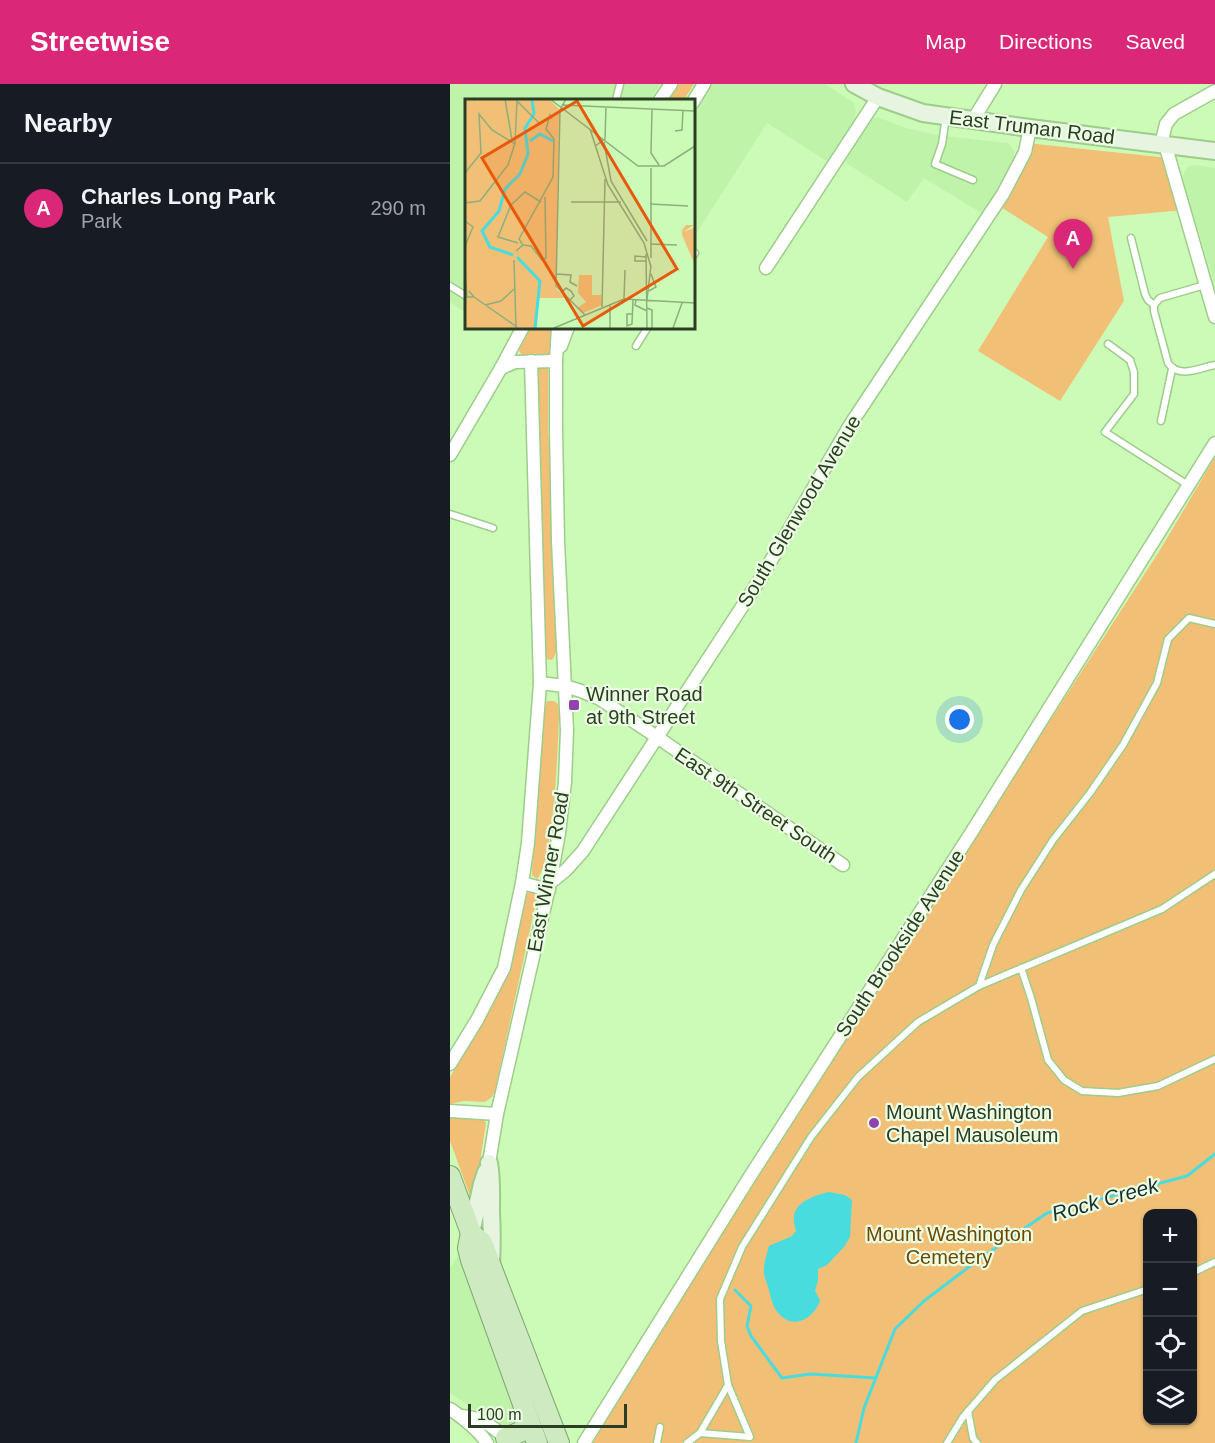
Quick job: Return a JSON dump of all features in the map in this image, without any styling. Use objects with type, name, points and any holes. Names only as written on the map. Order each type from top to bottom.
[{"type":"main road","name":"East Truman Road","points":[[854,84],[878,97],[923,113],[1215,151]]},
{"type":"main road","name":"East Winner Road","points":[[489,1163],[468,1248],[471,1260],[559,1443]]},
{"type":"main road","name":"East Winner Road","points":[[489,1163],[493,1240],[491,1266],[503,1323],[537,1443]]},
{"type":"main road","points":[[450,1176],[471,1233],[482,1243],[491,1266]]},
{"type":"main road","points":[[510,1440],[530,1423]]},
{"type":"street","points":[[661,99],[671,84]]},
{"type":"street","points":[[694,100],[704,84]]},
{"type":"street","points":[[973,120],[995,84]]},
{"type":"street","points":[[1215,91],[1174,114],[1166,124],[1163,144],[1215,317]]},
{"type":"street","points":[[766,268],[878,97]]},
{"type":"street","name":"South Glenwood Avenue","points":[[550,887],[583,851],[762,576],[850,424],[1003,194],[1025,152],[1030,128]]},
{"type":"street","points":[[450,455],[501,368],[520,328]]},
{"type":"street","name":"East Winner Road","points":[[489,1163],[497,1114],[550,887],[565,782],[567,730],[558,541],[556,361],[558,328]]},
{"type":"street","name":"East Winner Road","points":[[556,361],[568,328]]},
{"type":"street","points":[[501,368],[515,362],[556,361]]},
{"type":"street","name":"East Winner Road","points":[[450,1064],[477,1020],[504,968],[528,843],[540,683],[531,362]]},
{"type":"street","name":"South Brookside Avenue","points":[[584,1443],[1215,443]]},
{"type":"street","name":"East 9th Street South","points":[[540,683],[565,686],[600,699],[843,865]]},
{"type":"street","points":[[522,883],[550,887]]},
{"type":"street","points":[[450,1111],[497,1114]]},
{"type":"street","points":[[455,1413],[482,1420],[510,1440]]},
{"type":"street","points":[[455,1413],[483,1436],[487,1443]]},
{"type":"lane","points":[[615,99],[620,84]]},
{"type":"lane","points":[[946,116],[942,144],[934,164],[973,180]]},
{"type":"lane","points":[[1131,238],[1145,294],[1154,305]]},
{"type":"lane","points":[[1206,285],[1160,298],[1154,305],[1154,311],[1168,363],[1172,369],[1183,372],[1215,365]]},
{"type":"lane","points":[[450,286],[465,295]]},
{"type":"lane","points":[[636,346],[647,328]]},
{"type":"lane","points":[[1108,344],[1130,360],[1134,372],[1134,394],[1105,432],[1189,486]]},
{"type":"lane","points":[[1161,421],[1172,369]]},
{"type":"lane","points":[[450,514],[493,528]]},
{"type":"lane","points":[[979,986],[993,945],[1021,890],[1053,840],[1090,793],[1123,745],[1157,683],[1168,639],[1189,618],[1215,624]]},
{"type":"lane","points":[[751,1440],[728,1385],[721,1341],[720,1299],[742,1247],[811,1137],[858,1077],[918,1022],[979,986],[1162,909],[1215,874]]},
{"type":"lane","points":[[1021,968],[1048,1060],[1064,1080],[1082,1091],[1118,1093],[1158,1086],[1215,1059]]},
{"type":"lane","points":[[1197,1271],[1215,1262]]},
{"type":"lane","points":[[947,1443],[963,1417],[995,1380],[1082,1311],[1143,1291]]},
{"type":"lane","points":[[687,1443],[700,1433],[728,1385]]},
{"type":"lane","points":[[968,1411],[974,1441]]},
{"type":"lane","points":[[657,1443],[660,1427]]},
{"type":"lane","points":[[700,1433],[751,1440]]},
{"type":"shaded area","points":[[450,84],[660,84],[651,99],[465,99],[465,312],[450,302]]},
{"type":"shaded area","points":[[712,84],[825,84],[854,103],[856,110],[855,118],[828,162],[767,123],[694,237],[694,113]]},
{"type":"shaded area","points":[[872,117],[942,136],[1008,143],[1014,150],[1014,158],[983,214],[924,178],[907,202],[843,161]]},
{"type":"shaded area","points":[[1189,166],[1215,168],[1215,285],[1182,179]]},
{"type":"shaded area","points":[[458,1256],[519,1413],[520,1420],[517,1426],[505,1430],[450,1393],[450,1268]]},
{"type":"green space","points":[[676,84],[694,84],[685,99],[667,99]]},
{"type":"green space","points":[[1027,143],[1169,158],[1184,210],[1108,217],[1124,301],[1060,401],[978,351],[1048,237],[996,204]]},
{"type":"green space","points":[[529,328],[554,328],[548,357],[528,357],[519,351]]},
{"type":"green space","points":[[538,366],[548,367],[548,426],[558,638],[556,653],[552,660],[546,659],[544,653],[538,456]]},
{"type":"green space","name":"Mount Washington Cemetery","points":[[1215,457],[1215,1443],[593,1443],[646,1353],[1160,550]]},
{"type":"green space","points":[[547,701],[554,701],[558,704],[558,751],[551,828],[543,869],[537,879],[532,875],[532,870],[544,711]]},
{"type":"green space","points":[[529,892],[534,892],[537,897],[495,1091],[492,1097],[485,1102],[464,1101],[450,1104],[450,1077],[500,988],[511,962],[526,896]]},
{"type":"green space","points":[[450,1118],[482,1118],[486,1123],[475,1194],[470,1196],[450,1141]]},
{"type":"water","points":[[829,1192],[845,1195],[852,1200],[850,1237],[827,1265],[818,1269],[815,1291],[820,1300],[818,1306],[810,1316],[793,1322],[778,1313],[764,1277],[769,1246],[792,1236],[796,1231],[794,1216],[798,1206],[813,1197]]},
{"type":"waterway","name":"Rock Creek","points":[[856,1443],[864,1408],[895,1329],[924,1301],[978,1260],[1047,1213],[1187,1176],[1215,1154]]},
{"type":"waterway","points":[[735,1290],[751,1306],[747,1326],[751,1336],[782,1378],[810,1374],[876,1378]]},
{"type":"place","name":"Charles Long Park","points":[[1073,269]]},
{"type":"place","name":"Winner Road at 9th Street","points":[[574,705]]},
{"type":"place","name":"Mount Washington Chapel Mausoleum","points":[[874,1123]]}]
